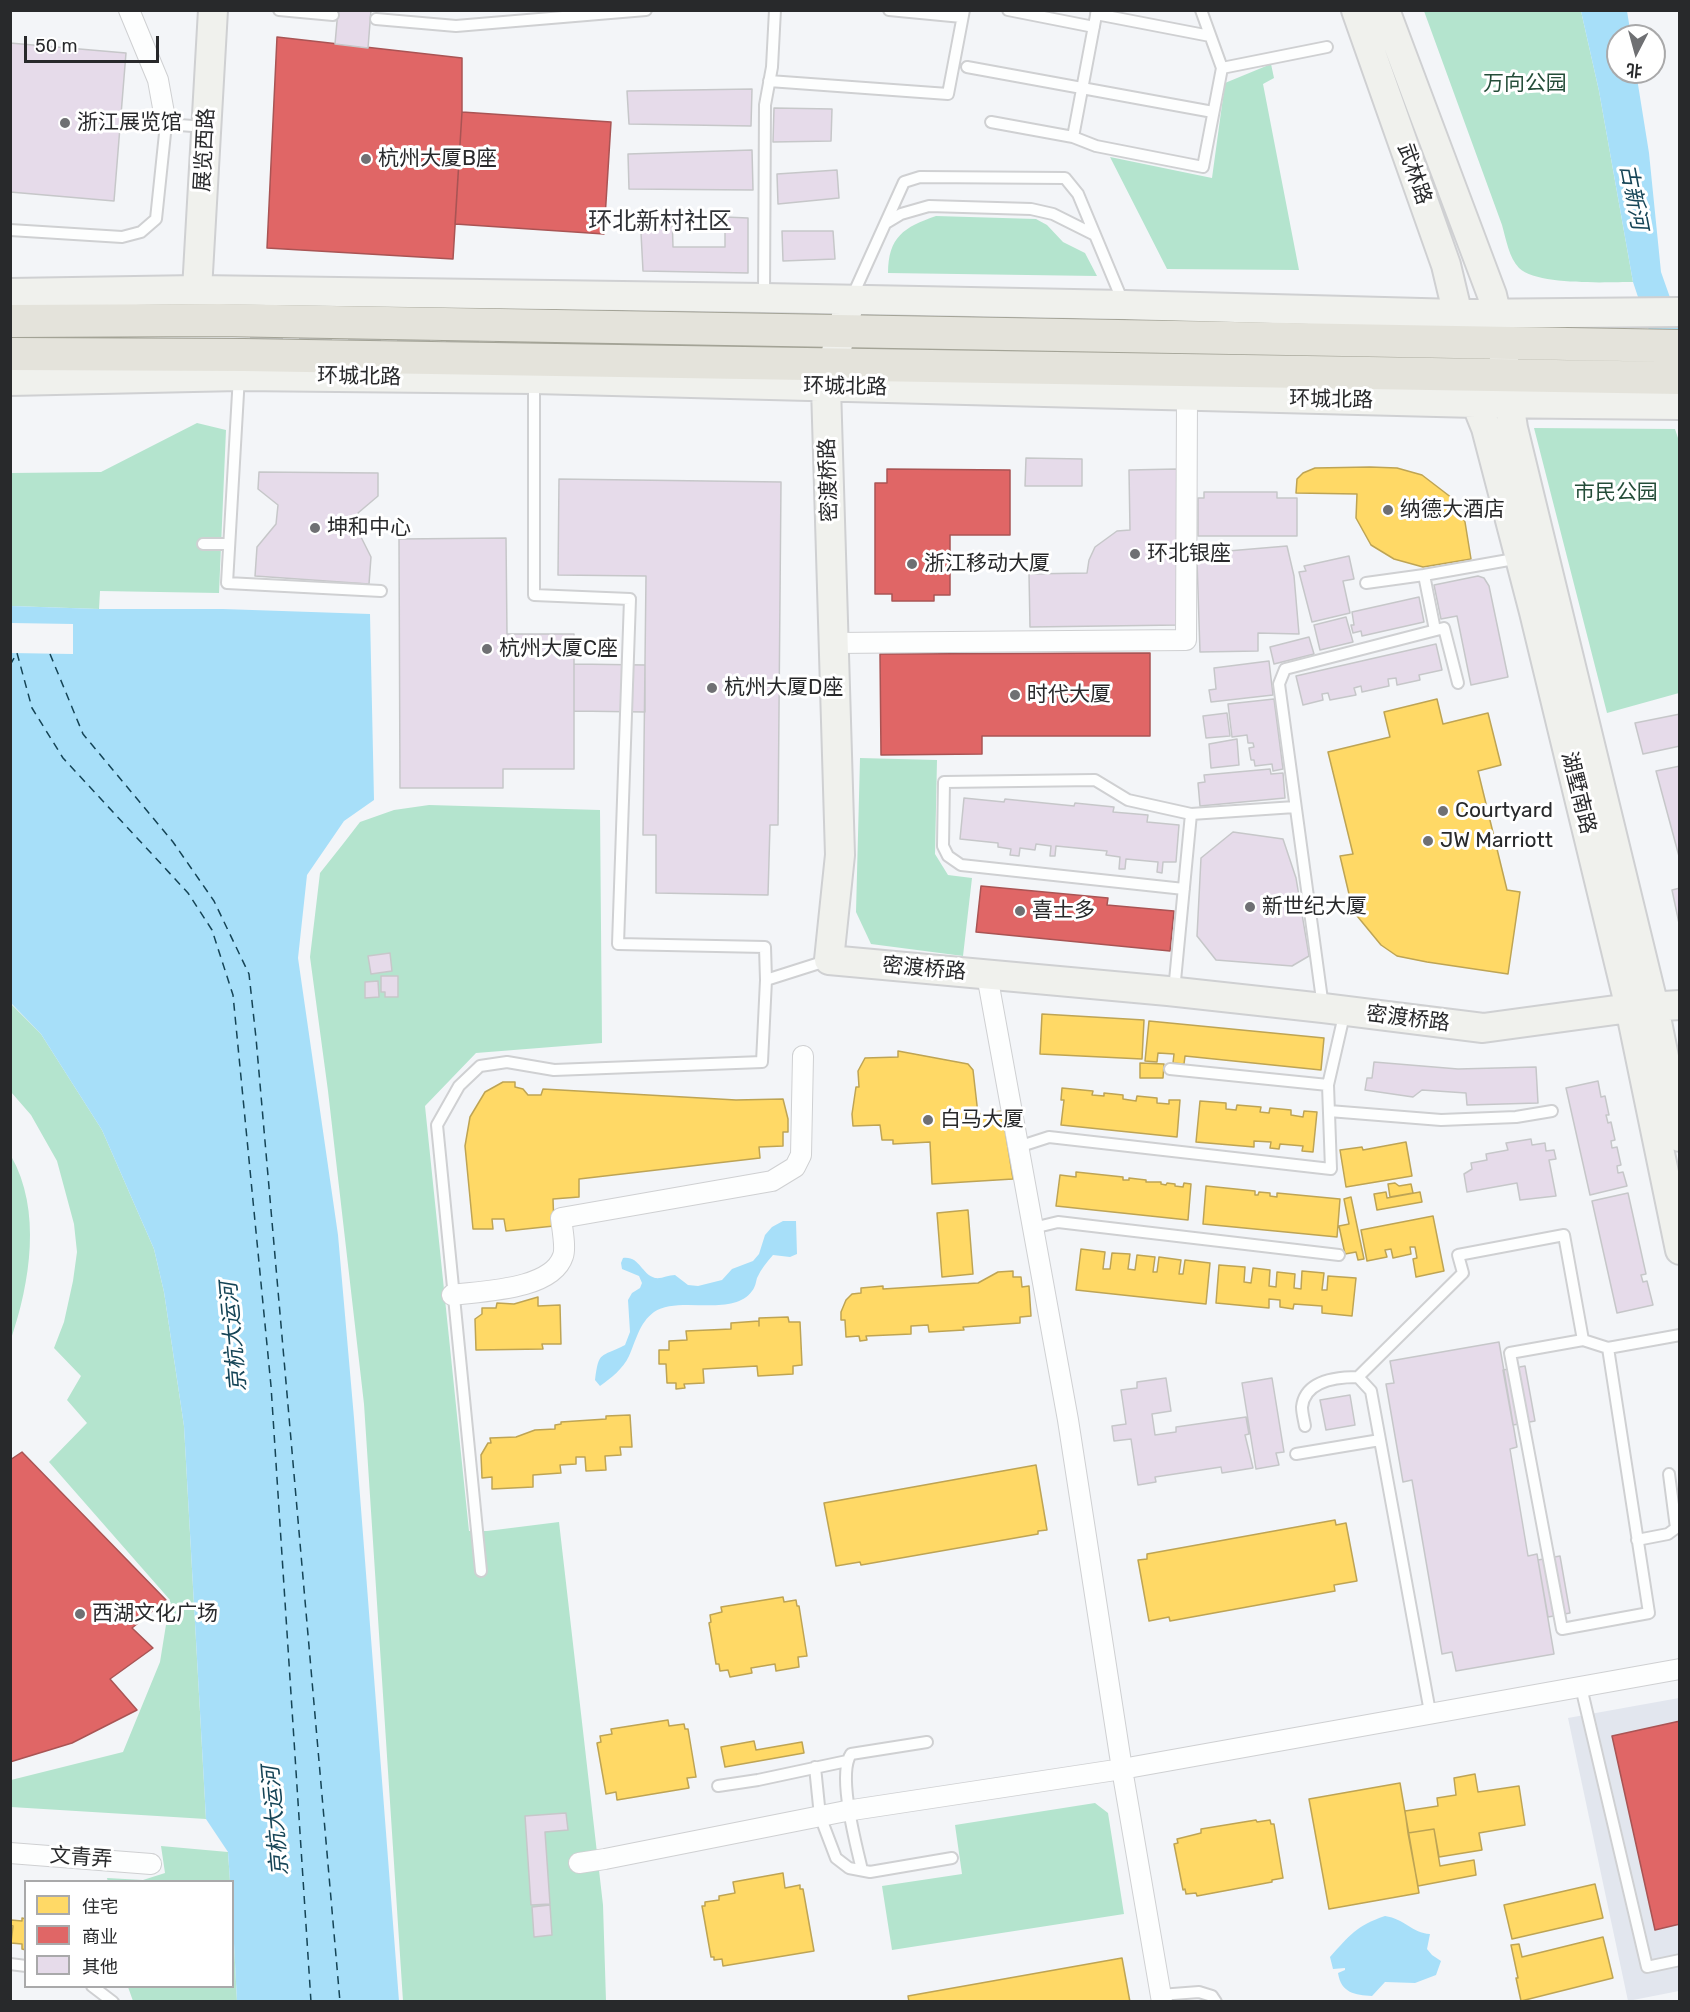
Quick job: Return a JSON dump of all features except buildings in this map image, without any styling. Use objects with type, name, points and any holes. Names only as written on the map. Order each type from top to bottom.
[{"type":"main road","name":"展览西路","points":[[197,290],[213,10]]},
{"type":"main road","name":"武林路","points":[[1356,10],[1446,266],[1461,327]]},
{"type":"main road","name":"武林路","points":[[1385,10],[1492,295],[1499,328]]},
{"type":"main road","points":[[10,293],[197,290],[1125,305],[1461,327]]},
{"type":"main road","name":"密渡桥路","points":[[851,300],[829,376],[840,855],[829,960],[1174,992],[1483,1028],[1654,1007]]},
{"type":"main road","points":[[1499,328],[1631,312],[1680,312]]},
{"type":"main road","points":[[10,321],[219,320],[842,331],[1461,327],[1499,328],[1665,345]]},
{"type":"main road","name":"湖墅南路","points":[[1461,327],[1473,390],[1486,428],[1520,558],[1654,1007],[1680,1250]]},
{"type":"main road","name":"湖墅南路","points":[[1499,328],[1513,428],[1654,1007],[1680,1137]]},
{"type":"main road","name":"环城北路","points":[[10,354],[255,355],[829,376],[1473,390]]},
{"type":"main road","name":"环城北路","points":[[10,381],[239,376],[534,379],[829,376],[1188,396],[1473,390],[1669,392]]},
{"type":"street","points":[[129,10],[158,80],[166,124]]},
{"type":"street","points":[[834,643],[1186,640],[1188,396]]},
{"type":"street","points":[[987,975],[1068,1420],[1122,1769],[1161,1998]]},
{"type":"street","points":[[452,1295],[534,1283],[553,1272],[563,1255],[561,1218],[772,1181],[795,1167],[801,1155],[804,1056]]},
{"type":"street","points":[[579,1863],[849,1810],[1122,1769],[1680,1669]]},
{"type":"street","name":"文青弄","points":[[10,1853],[151,1864]]},
{"type":"lane","points":[[279,10],[333,15]]},
{"type":"lane","points":[[376,19],[456,27],[646,10]]},
{"type":"lane","points":[[764,298],[765,105],[775,10]]},
{"type":"lane","points":[[769,81],[948,94],[963,14],[889,10]]},
{"type":"lane","points":[[1008,10],[1094,27]]},
{"type":"lane","points":[[992,122],[1072,137],[1096,146],[1203,166],[1222,68],[1201,10]]},
{"type":"lane","points":[[1072,137],[1096,12],[1210,36]]},
{"type":"lane","points":[[1222,68],[1327,47]]},
{"type":"lane","points":[[967,67],[1213,112]]},
{"type":"lane","points":[[10,230],[122,237],[141,232],[156,219],[166,124],[206,127]]},
{"type":"lane","points":[[851,300],[904,182],[920,177],[1065,178],[1078,194],[1125,305]]},
{"type":"lane","points":[[885,223],[901,214],[929,206],[1031,209],[1053,214],[1095,236]]},
{"type":"lane","points":[[239,376],[227,583],[381,591]]},
{"type":"lane","points":[[481,1571],[436,1125],[459,1086],[480,1066],[507,1062],[554,1070],[762,1062],[766,980],[765,947],[618,944],[630,599],[534,595],[534,379]]},
{"type":"lane","points":[[203,544],[229,544]]},
{"type":"lane","points":[[1366,583],[1520,558]]},
{"type":"lane","points":[[1424,575],[1435,630]]},
{"type":"lane","points":[[1018,1147],[1049,1137],[1331,1169],[1328,1085],[1334,1009],[1295,807],[1278,684],[1285,669],[1444,628],[1458,683]]},
{"type":"lane","points":[[1184,889],[961,865],[948,856],[943,846],[944,782],[1095,780],[1128,800],[1191,814],[1295,807]]},
{"type":"lane","points":[[1174,992],[1191,814]]},
{"type":"lane","points":[[766,980],[829,960]]},
{"type":"lane","points":[[1170,1069],[1328,1085]]},
{"type":"lane","points":[[1329,1111],[1441,1120],[1516,1117],[1552,1111]]},
{"type":"lane","points":[[1033,1228],[1058,1222],[1339,1255]]},
{"type":"lane","points":[[1305,1426],[1302,1407],[1306,1394],[1316,1384],[1342,1377],[1358,1377],[1463,1273],[1458,1255],[1564,1235],[1583,1340]]},
{"type":"lane","points":[[1608,1348],[1649,1613],[1562,1629],[1510,1353],[1583,1340],[1608,1348],[1680,1335]]},
{"type":"lane","points":[[1358,1377],[1371,1391],[1430,1712]]},
{"type":"lane","points":[[1296,1454],[1380,1440]]},
{"type":"lane","points":[[1638,1540],[1668,1534],[1676,1528],[1669,1474]]},
{"type":"lane","points":[[1581,1687],[1647,1967],[1680,1960]]},
{"type":"lane","points":[[862,1870],[849,1810],[847,1761],[851,1754],[927,1742]]},
{"type":"lane","points":[[718,1786],[847,1761]]},
{"type":"lane","points":[[815,1767],[820,1816],[836,1858],[849,1868],[870,1872],[952,1858]]},
{"type":"lane","points":[[95,1988],[113,2001]]},
{"type":"lane","points":[[1161,1998],[1200,1992],[1212,1996],[1216,2001]]},
{"type":"shaded area","points":[[1679,1698],[1679,1991],[1628,2001],[1568,1718]]},
{"type":"green space","name":"万向公园","points":[[1424,11],[1581,11],[1599,91],[1633,282],[1557,280],[1528,274],[1519,268],[1510,254],[1502,225]]},
{"type":"green space","points":[[1271,64],[1274,78],[1263,84],[1299,270],[1167,269],[1110,157],[1212,178],[1225,83]]},
{"type":"green space","points":[[936,216],[1036,219],[1047,225],[1063,242],[1085,253],[1097,276],[888,273],[891,250],[900,235],[915,224]]},
{"type":"green space","points":[[197,423],[226,430],[219,593],[100,591],[99,609],[11,606],[11,473],[101,472]]},
{"type":"green space","name":"市民公园","points":[[1534,428],[1675,429],[1680,444],[1679,693],[1607,713]]},
{"type":"green space","points":[[860,758],[937,760],[935,854],[948,875],[972,878],[963,956],[871,944],[856,912]]},
{"type":"green space","points":[[429,805],[600,810],[602,1043],[476,1053],[425,1106],[469,1531],[559,1522],[603,1905],[606,2001],[403,2001],[364,1404],[310,957],[320,873],[360,822],[394,810]]},
{"type":"green space","points":[[10,1003],[41,1034],[102,1130],[154,1249],[164,1292],[184,1426],[206,1819],[11,1807],[11,1780],[123,1752],[160,1662],[170,1600],[49,1462],[87,1423],[67,1400],[81,1376],[54,1348],[64,1322],[77,1252],[74,1224],[57,1161],[31,1115],[11,1092]]},
{"type":"green space","points":[[11,1156],[21,1177],[27,1200],[30,1247],[28,1271],[11,1339]]},
{"type":"green space","points":[[1095,1803],[1108,1813],[1124,1914],[892,1950],[882,1886],[962,1874],[955,1825]]},
{"type":"green space","points":[[161,1846],[228,1852],[230,1880],[143,1880],[165,1873]]},
{"type":"green space","points":[[107,1878],[143,1880],[108,1880]]},
{"type":"green space","points":[[234,1943],[237,2001],[133,2001],[128,1988],[234,1988]]},
{"type":"water","name":"古新河","points":[[1581,11],[1627,11],[1629,24],[1606,24],[1606,84],[1638,84],[1649,153],[1661,272],[1679,323],[1679,420],[1633,282],[1599,91]]},
{"type":"water","name":"京杭大运河","points":[[11,606],[370,614],[374,800],[344,821],[307,875],[298,958],[338,1235],[399,2001],[237,2001],[234,1880],[230,1880],[228,1852],[206,1819],[184,1426],[164,1292],[154,1249],[102,1130],[41,1034],[11,1003]]},
{"type":"water","points":[[783,1221],[796,1221],[797,1254],[790,1257],[773,1255],[760,1272],[753,1290],[743,1299],[719,1305],[677,1305],[664,1307],[654,1312],[641,1327],[623,1365],[600,1386],[595,1380],[600,1359],[625,1345],[630,1332],[628,1300],[642,1283],[639,1276],[622,1269],[623,1258],[637,1262],[646,1273],[655,1278],[675,1275],[688,1285],[698,1286],[722,1280],[732,1269],[753,1261],[759,1254],[765,1235],[772,1227]]},
{"type":"water","points":[[1385,1916],[1430,1934],[1427,1949],[1441,1961],[1436,1975],[1415,1983],[1385,1982],[1372,1996],[1350,1992],[1342,1985],[1338,1973],[1345,1968],[1333,1969],[1330,1957],[1354,1932]]},
{"type":"pier","points":[[11,623],[73,624],[73,654],[11,653]]},
{"type":"ferry route","points":[[10,665],[17,653],[32,708],[63,758],[188,893],[212,930],[233,995],[271,1386],[311,2002]]},
{"type":"ferry route","points":[[50,654],[83,734],[173,842],[214,901],[249,974],[340,2002]]},
{"type":"tunnel","points":[[250,340],[517,340]]},
{"type":"place","name":"浙江展览馆","points":[[65,123]]},
{"type":"place","name":"杭州大厦B座","points":[[366,159]]},
{"type":"place","name":"纳德大酒店","points":[[1388,510]]},
{"type":"place","name":"坤和中心","points":[[315,528]]},
{"type":"place","name":"环北银座","points":[[1135,554]]},
{"type":"place","name":"浙江移动大厦","points":[[912,564]]},
{"type":"place","name":"杭州大厦C座","points":[[487,649]]},
{"type":"place","name":"杭州大厦D座","points":[[712,688]]},
{"type":"place","name":"时代大厦","points":[[1015,695]]},
{"type":"place","name":"Courtyard","points":[[1443,811]]},
{"type":"place","name":"JW Marriott","points":[[1428,841]]},
{"type":"place","name":"新世纪大厦","points":[[1250,907]]},
{"type":"place","name":"喜士多","points":[[1020,911]]},
{"type":"place","name":"白马大厦","points":[[928,1120]]},
{"type":"place","name":"西湖文化广场","points":[[80,1614]]},
{"type":"district","name":"环北新村社区","points":[[660,222]]}]
